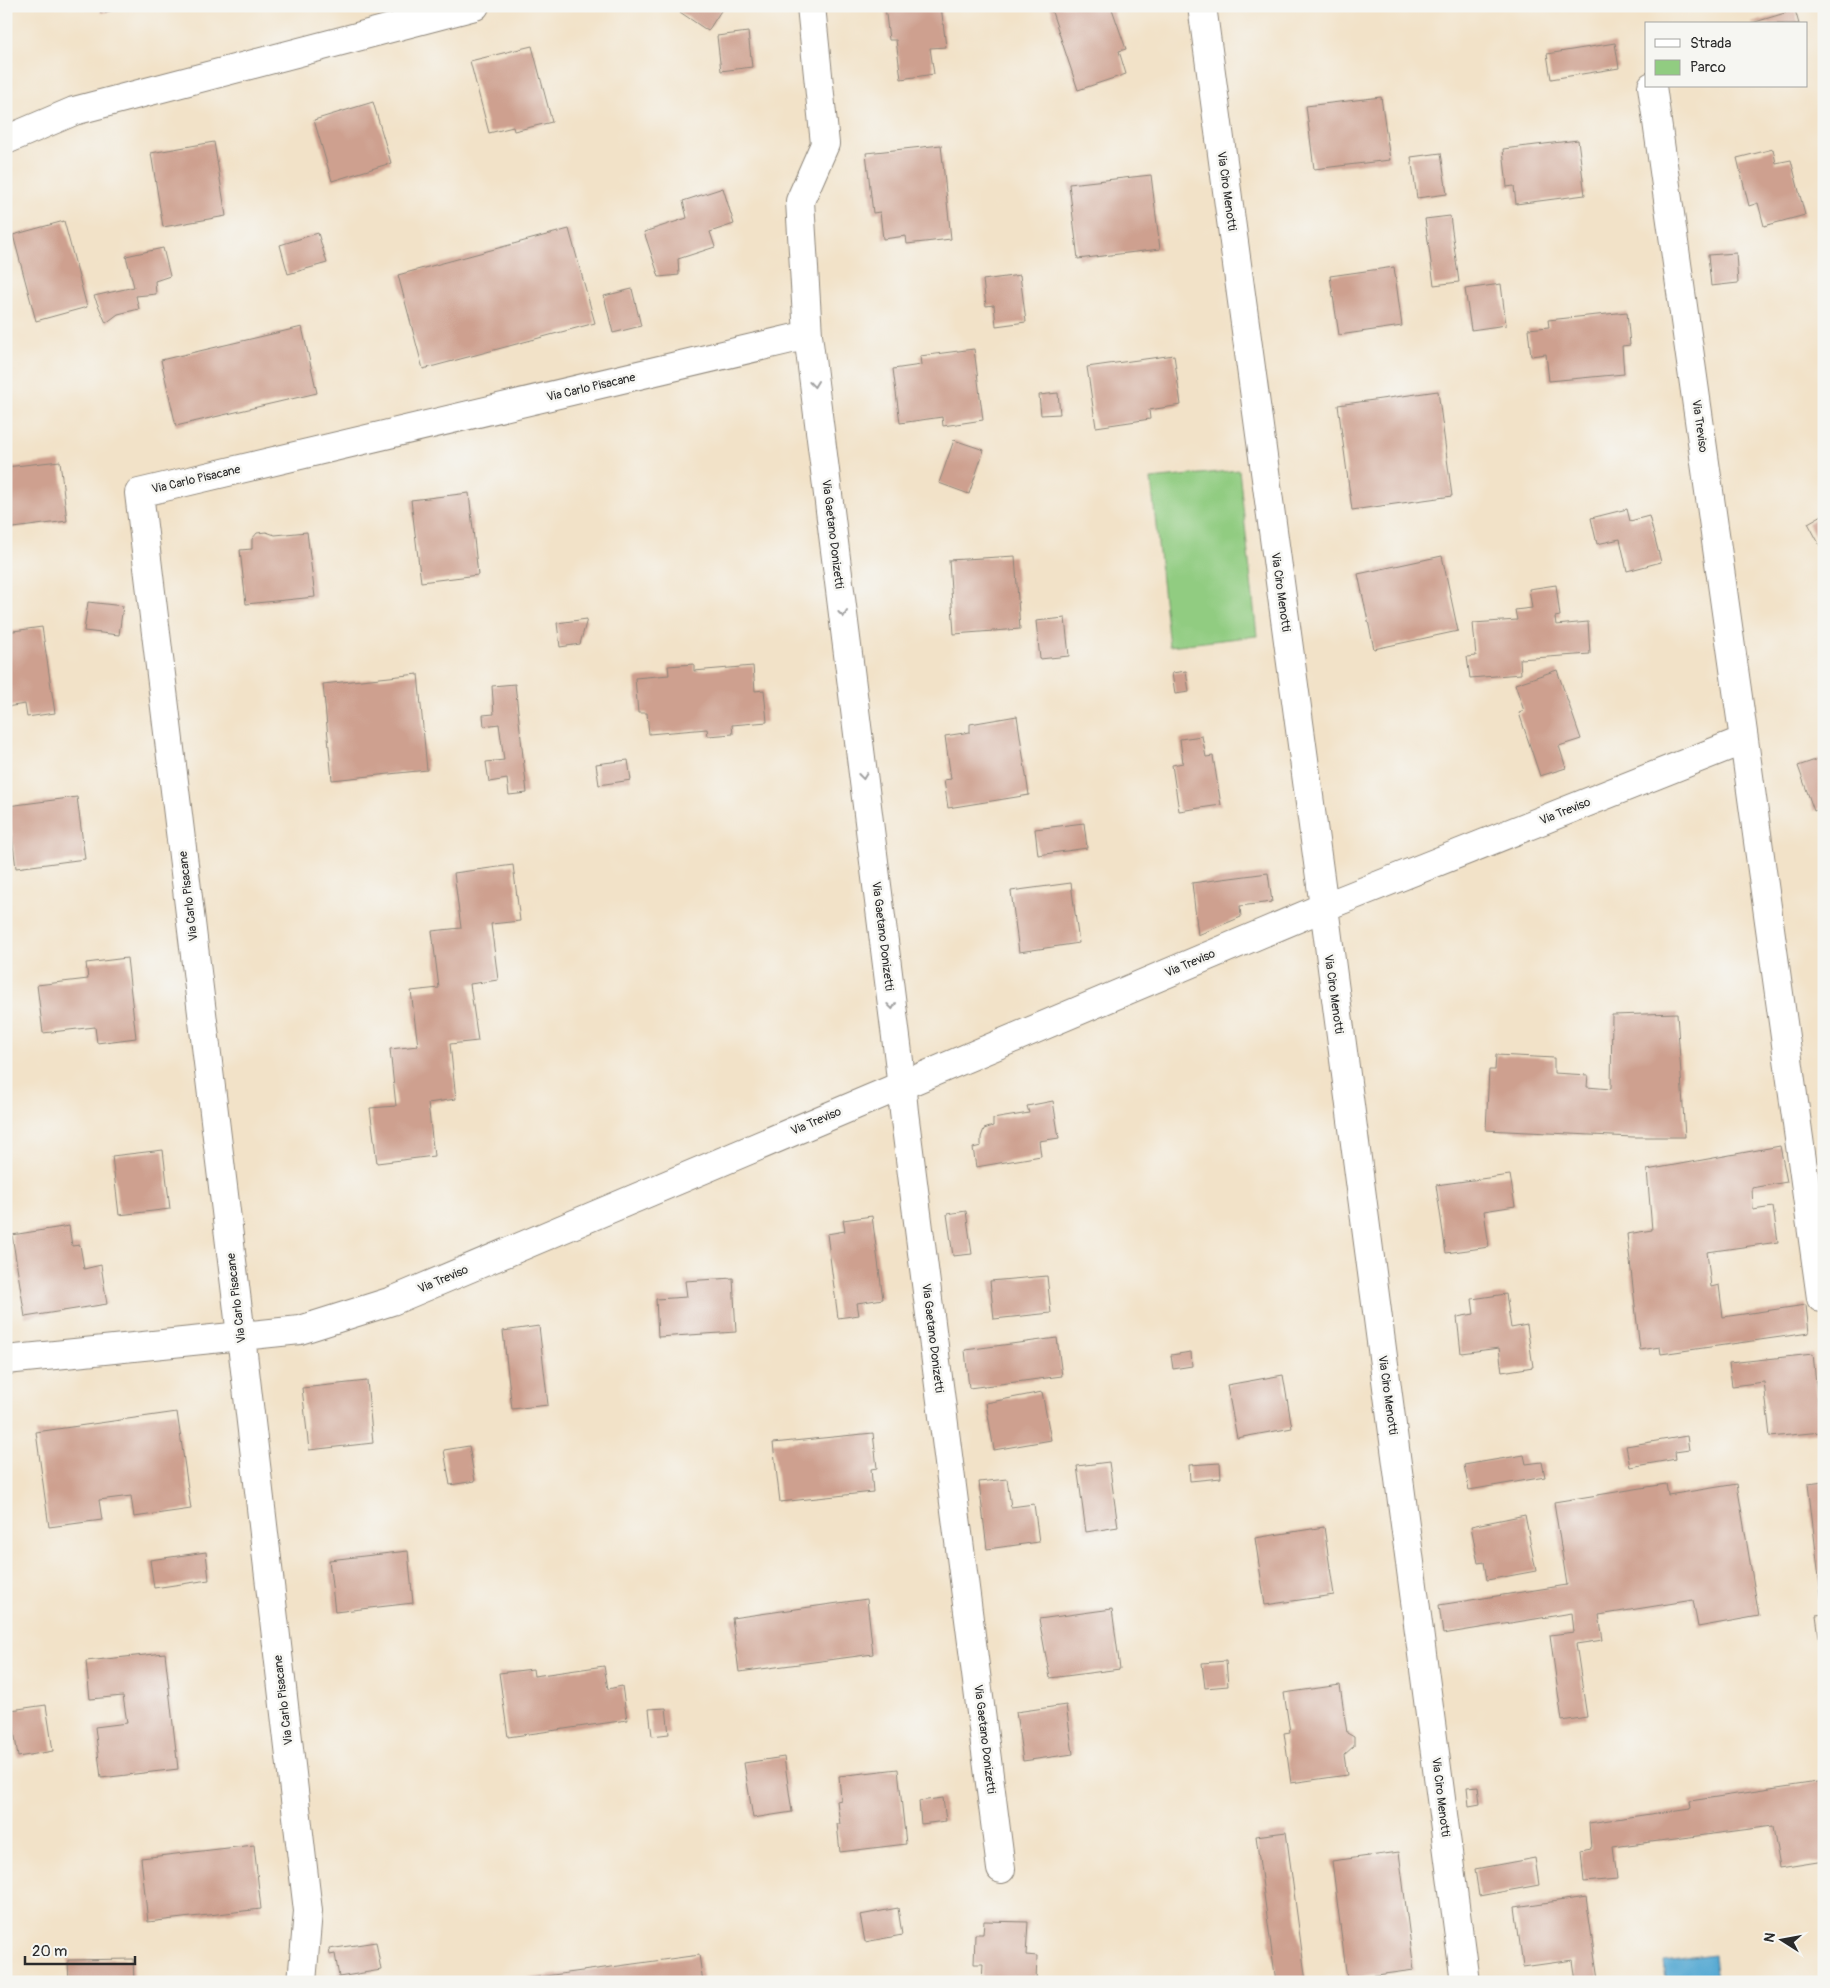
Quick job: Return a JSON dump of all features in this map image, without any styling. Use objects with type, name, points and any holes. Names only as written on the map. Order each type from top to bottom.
[{"type":"street","points":[[6,140],[74,111],[475,6]]},
{"type":"street","name":"Via Gaetano Donizetti","points":[[811,6],[825,144],[800,201],[808,335],[904,1112],[1001,1869]]},
{"type":"street","name":"Via Ciro Menotti","points":[[1202,6],[1324,907],[1465,1982]]},
{"type":"street","name":"Via Treviso","points":[[6,1360],[300,1330],[392,1301],[1324,907],[1744,740],[1652,88]]},
{"type":"street","name":"Via Carlo Pisacane","points":[[302,1982],[308,1911],[241,1336],[139,493],[808,335]]},
{"type":"street","points":[[1744,740],[1820,1298]]},
{"type":"green space","points":[[1239,470],[1257,636],[1169,646],[1151,479]]},
{"type":"water","points":[[1715,1955],[1718,1980],[1666,1982],[1664,1962]]},
{"type":"building","points":[[100,6],[127,6],[127,7],[101,13]]},
{"type":"building","points":[[671,6],[724,6],[708,31]]},
{"type":"building","points":[[885,6],[941,6],[946,47],[930,48],[934,74],[901,79],[896,40],[889,40]]},
{"type":"building","points":[[1050,6],[1111,6],[1126,49],[1119,51],[1126,74],[1078,90]]},
{"type":"building","points":[[1795,10],[1798,22],[1755,22]]},
{"type":"building","points":[[748,32],[752,67],[721,71],[717,36]]},
{"type":"building","points":[[1615,43],[1619,68],[1551,79],[1547,54]]},
{"type":"building","points":[[532,46],[552,122],[514,131],[513,127],[489,133],[470,61]]},
{"type":"building","points":[[1381,97],[1390,160],[1314,169],[1306,106]]},
{"type":"building","points":[[373,102],[391,163],[332,181],[314,120]]},
{"type":"building","points":[[1578,140],[1585,195],[1516,204],[1514,186],[1507,187],[1503,149]]},
{"type":"building","points":[[214,142],[226,216],[163,227],[151,153]]},
{"type":"building","points":[[941,145],[951,239],[907,244],[906,236],[883,239],[880,212],[873,213],[866,153]]},
{"type":"building","points":[[1773,149],[1776,163],[1791,160],[1805,215],[1764,226],[1758,203],[1749,206],[1737,158]]},
{"type":"building","points":[[1441,153],[1447,194],[1417,198],[1411,157]]},
{"type":"building","points":[[1151,175],[1160,249],[1078,259],[1069,184]]},
{"type":"building","points":[[723,188],[734,224],[710,232],[715,247],[678,259],[679,275],[659,277],[644,232],[687,218],[683,201]]},
{"type":"building","points":[[1450,216],[1459,282],[1434,285],[1425,219]]},
{"type":"building","points":[[64,221],[87,307],[36,321],[13,235]]},
{"type":"building","points":[[569,229],[595,323],[423,369],[398,275]]},
{"type":"building","points":[[318,233],[327,263],[288,274],[280,245]]},
{"type":"building","points":[[163,248],[170,276],[155,281],[156,294],[136,296],[139,309],[118,314],[106,323],[94,296],[134,287],[126,256]]},
{"type":"building","points":[[1736,253],[1738,283],[1711,286],[1708,255]]},
{"type":"building","points":[[1394,267],[1402,326],[1339,335],[1330,276]]},
{"type":"building","points":[[1020,275],[1026,322],[996,326],[994,305],[986,306],[983,280]]},
{"type":"building","points":[[1501,284],[1506,325],[1471,330],[1465,289]]},
{"type":"building","points":[[632,289],[641,326],[613,333],[604,296]]},
{"type":"building","points":[[1627,312],[1630,345],[1622,346],[1624,374],[1549,381],[1546,354],[1531,356],[1528,329],[1549,327],[1548,320]]},
{"type":"building","points":[[302,327],[317,393],[176,426],[161,360]]},
{"type":"building","points":[[974,349],[983,420],[943,426],[942,417],[900,423],[893,369],[921,365],[920,356]]},
{"type":"building","points":[[1174,355],[1181,405],[1149,410],[1150,419],[1096,427],[1087,367]]},
{"type":"building","points":[[1438,391],[1452,496],[1352,510],[1338,405]]},
{"type":"building","points":[[1058,393],[1060,414],[1041,415],[1039,395]]},
{"type":"building","points":[[954,440],[984,450],[969,494],[939,483]]},
{"type":"building","points":[[60,461],[67,521],[6,529],[6,467]]},
{"type":"building","points":[[469,493],[478,575],[421,582],[411,500]]},
{"type":"building","points":[[1627,509],[1630,521],[1649,516],[1661,562],[1627,571],[1620,539],[1597,544],[1591,518]]},
{"type":"building","points":[[1824,514],[1824,553],[1808,523]]},
{"type":"building","points":[[266,532],[275,535],[307,532],[315,597],[246,604],[240,550],[252,549],[252,539],[257,533]]},
{"type":"building","points":[[1015,556],[1020,629],[954,634],[949,560]]},
{"type":"building","points":[[1442,556],[1458,631],[1374,649],[1358,574]]},
{"type":"building","points":[[1556,585],[1560,616],[1555,617],[1556,625],[1588,622],[1590,654],[1520,659],[1521,674],[1470,678],[1467,657],[1476,656],[1473,623],[1517,620],[1515,610],[1532,608],[1529,589]]},
{"type":"building","points":[[88,602],[123,606],[119,635],[84,631]]},
{"type":"building","points":[[1065,618],[1069,656],[1040,659],[1036,621]]},
{"type":"building","points":[[587,619],[580,644],[560,647],[557,623]]},
{"type":"building","points":[[42,627],[55,713],[27,717],[25,704],[6,707],[6,632]]},
{"type":"building","points":[[694,664],[694,671],[753,666],[755,691],[764,690],[767,722],[732,725],[733,734],[708,736],[707,729],[649,734],[647,713],[638,713],[635,678],[669,675],[668,666]]},
{"type":"building","points":[[1557,670],[1581,739],[1559,746],[1566,768],[1540,776],[1519,713],[1524,711],[1515,684]]},
{"type":"building","points":[[1186,671],[1189,692],[1175,694],[1172,673]]},
{"type":"building","points":[[418,674],[427,770],[332,780],[323,684]]},
{"type":"building","points":[[515,684],[527,793],[509,795],[507,779],[489,782],[486,762],[504,760],[499,724],[484,726],[483,715],[494,714],[492,686]]},
{"type":"building","points":[[1017,716],[1029,795],[948,808],[944,780],[951,779],[945,736],[970,732],[970,724]]},
{"type":"building","points":[[1202,736],[1206,757],[1213,756],[1221,805],[1179,811],[1172,765],[1183,763],[1180,739]]},
{"type":"building","points":[[1824,757],[1824,807],[1814,811],[1798,766]]},
{"type":"building","points":[[628,760],[631,780],[599,785],[596,764]]},
{"type":"building","points":[[77,797],[85,859],[16,868],[8,806]]},
{"type":"building","points":[[1084,823],[1087,848],[1038,855],[1035,829]]},
{"type":"building","points":[[513,865],[520,921],[491,924],[498,980],[470,984],[478,1041],[450,1044],[456,1099],[428,1103],[434,1156],[377,1163],[370,1108],[396,1106],[390,1049],[418,1046],[411,991],[439,988],[432,931],[461,928],[454,873]]},
{"type":"building","points":[[1268,873],[1272,902],[1240,906],[1241,917],[1198,935],[1192,883]]},
{"type":"building","points":[[1071,883],[1079,943],[1019,952],[1011,891]]},
{"type":"building","points":[[127,958],[136,1038],[97,1043],[95,1027],[43,1033],[37,985],[88,979],[86,963]]},
{"type":"building","points":[[1677,1013],[1685,1137],[1633,1137],[1486,1130],[1489,1070],[1495,1070],[1496,1055],[1554,1058],[1554,1073],[1588,1075],[1587,1087],[1611,1089],[1612,1015]]},
{"type":"building","points":[[1053,1101],[1059,1138],[1039,1141],[1041,1156],[976,1167],[973,1148],[981,1146],[981,1137],[984,1129],[993,1126],[993,1119],[1029,1113],[1027,1106]]},
{"type":"building","points":[[1780,1146],[1787,1182],[1752,1188],[1753,1210],[1773,1207],[1778,1242],[1707,1252],[1711,1287],[1719,1285],[1723,1317],[1806,1305],[1809,1333],[1661,1354],[1660,1347],[1640,1350],[1627,1234],[1652,1230],[1647,1170]]},
{"type":"building","points":[[163,1150],[170,1209],[119,1215],[112,1156]]},
{"type":"building","points":[[1510,1175],[1515,1206],[1484,1211],[1489,1247],[1446,1253],[1436,1185]]},
{"type":"building","points":[[966,1211],[972,1254],[953,1256],[947,1214]]},
{"type":"building","points":[[872,1216],[883,1299],[857,1303],[859,1315],[838,1318],[827,1234],[845,1231],[843,1220]]},
{"type":"building","points":[[69,1226],[72,1246],[80,1245],[84,1269],[101,1265],[107,1304],[25,1317],[12,1235]]},
{"type":"building","points":[[1047,1276],[1051,1313],[994,1319],[990,1281]]},
{"type":"building","points":[[733,1278],[736,1332],[658,1337],[656,1299],[687,1297],[685,1281]]},
{"type":"building","points":[[1506,1294],[1511,1328],[1527,1325],[1533,1367],[1502,1372],[1499,1348],[1461,1353],[1457,1317],[1474,1314],[1472,1299]]},
{"type":"building","points":[[539,1326],[548,1405],[512,1409],[503,1331]]},
{"type":"building","points":[[1057,1338],[1062,1376],[969,1388],[965,1350]]},
{"type":"building","points":[[1191,1352],[1192,1366],[1173,1369],[1171,1355]]},
{"type":"building","points":[[1813,1354],[1821,1432],[1770,1437],[1764,1382],[1732,1386],[1729,1363]]},
{"type":"building","points":[[1283,1375],[1292,1428],[1237,1438],[1227,1385]]},
{"type":"building","points":[[367,1381],[373,1443],[309,1450],[302,1388]]},
{"type":"building","points":[[1042,1392],[1051,1440],[994,1450],[986,1403]]},
{"type":"building","points":[[177,1412],[191,1509],[134,1517],[131,1496],[99,1500],[102,1520],[49,1527],[36,1432]]},
{"type":"building","points":[[873,1433],[877,1468],[871,1469],[873,1492],[780,1502],[773,1443]]},
{"type":"building","points":[[1687,1436],[1689,1450],[1675,1452],[1676,1459],[1630,1467],[1626,1446]]},
{"type":"building","points":[[469,1446],[475,1481],[450,1485],[444,1450]]},
{"type":"building","points":[[1524,1455],[1526,1464],[1542,1462],[1545,1477],[1469,1490],[1464,1465]]},
{"type":"building","points":[[1109,1462],[1118,1527],[1086,1532],[1077,1466]]},
{"type":"building","points":[[1220,1463],[1221,1478],[1190,1481],[1189,1465]]},
{"type":"building","points":[[1007,1479],[1011,1507],[1034,1504],[1039,1542],[987,1549],[979,1482]]},
{"type":"building","points":[[1824,1482],[1824,1612],[1823,1612],[1808,1484]]},
{"type":"building","points":[[1666,1484],[1668,1495],[1737,1484],[1759,1616],[1698,1627],[1693,1600],[1599,1615],[1603,1640],[1576,1644],[1587,1717],[1562,1721],[1550,1635],[1574,1632],[1572,1613],[1443,1634],[1439,1605],[1567,1585],[1554,1502]]},
{"type":"building","points":[[1525,1515],[1536,1571],[1487,1580],[1484,1562],[1478,1563],[1471,1526]]},
{"type":"building","points":[[1324,1527],[1334,1595],[1265,1605],[1255,1538]]},
{"type":"building","points":[[408,1551],[413,1603],[335,1612],[329,1560]]},
{"type":"building","points":[[206,1552],[209,1580],[154,1588],[150,1560]]},
{"type":"building","points":[[867,1599],[873,1654],[739,1672],[732,1618]]},
{"type":"building","points":[[1112,1609],[1120,1669],[1050,1678],[1039,1619]]},
{"type":"building","points":[[1824,1614],[1824,1666],[1823,1666],[1816,1615]]},
{"type":"building","points":[[165,1653],[178,1769],[101,1778],[95,1727],[127,1723],[123,1696],[90,1699],[86,1661]]},
{"type":"building","points":[[1226,1661],[1228,1686],[1205,1688],[1202,1663]]},
{"type":"building","points":[[604,1666],[608,1689],[622,1686],[627,1720],[508,1737],[499,1673],[533,1669],[534,1676]]},
{"type":"building","points":[[1340,1685],[1347,1733],[1354,1737],[1354,1746],[1344,1755],[1347,1775],[1291,1783],[1284,1733],[1290,1732],[1284,1693]]},
{"type":"building","points":[[46,1705],[53,1751],[18,1757],[11,1710]]},
{"type":"building","points":[[1066,1705],[1073,1754],[1023,1761],[1016,1712]]},
{"type":"building","points":[[666,1708],[669,1734],[652,1736],[649,1709]]},
{"type":"building","points":[[784,1757],[792,1812],[753,1818],[744,1763]]},
{"type":"building","points":[[898,1769],[906,1844],[840,1852],[837,1824],[840,1824],[837,1801],[841,1800],[839,1776]]},
{"type":"building","points":[[1824,1781],[1824,1861],[1780,1868],[1773,1826],[1613,1847],[1617,1879],[1584,1882],[1581,1851],[1591,1849],[1589,1823],[1691,1808],[1690,1801]]},
{"type":"building","points":[[1478,1786],[1480,1804],[1469,1806],[1467,1787]]},
{"type":"building","points":[[943,1798],[946,1821],[921,1824],[919,1801]]},
{"type":"building","points":[[1286,1832],[1306,1982],[1276,1982],[1256,1836]]},
{"type":"building","points":[[254,1845],[261,1909],[148,1922],[141,1858]]},
{"type":"building","points":[[1399,1852],[1414,1970],[1347,1979],[1332,1861]]},
{"type":"building","points":[[1535,1858],[1539,1885],[1479,1896],[1475,1869]]},
{"type":"building","points":[[1586,1897],[1598,1980],[1576,1982],[1573,1960],[1523,1967],[1515,1907]]},
{"type":"building","points":[[898,1908],[902,1935],[865,1942],[860,1915]]},
{"type":"building","points":[[984,1921],[1028,1922],[1026,1955],[1037,1956],[1036,1982],[982,1982],[983,1964],[974,1964],[975,1934],[983,1934]]},
{"type":"building","points":[[376,1942],[381,1970],[339,1977],[335,1954],[330,1955],[329,1949]]},
{"type":"building","points":[[699,1955],[703,1982],[509,1982],[509,1981]]},
{"type":"building","points":[[133,1959],[134,1982],[69,1982],[68,1960]]}]
